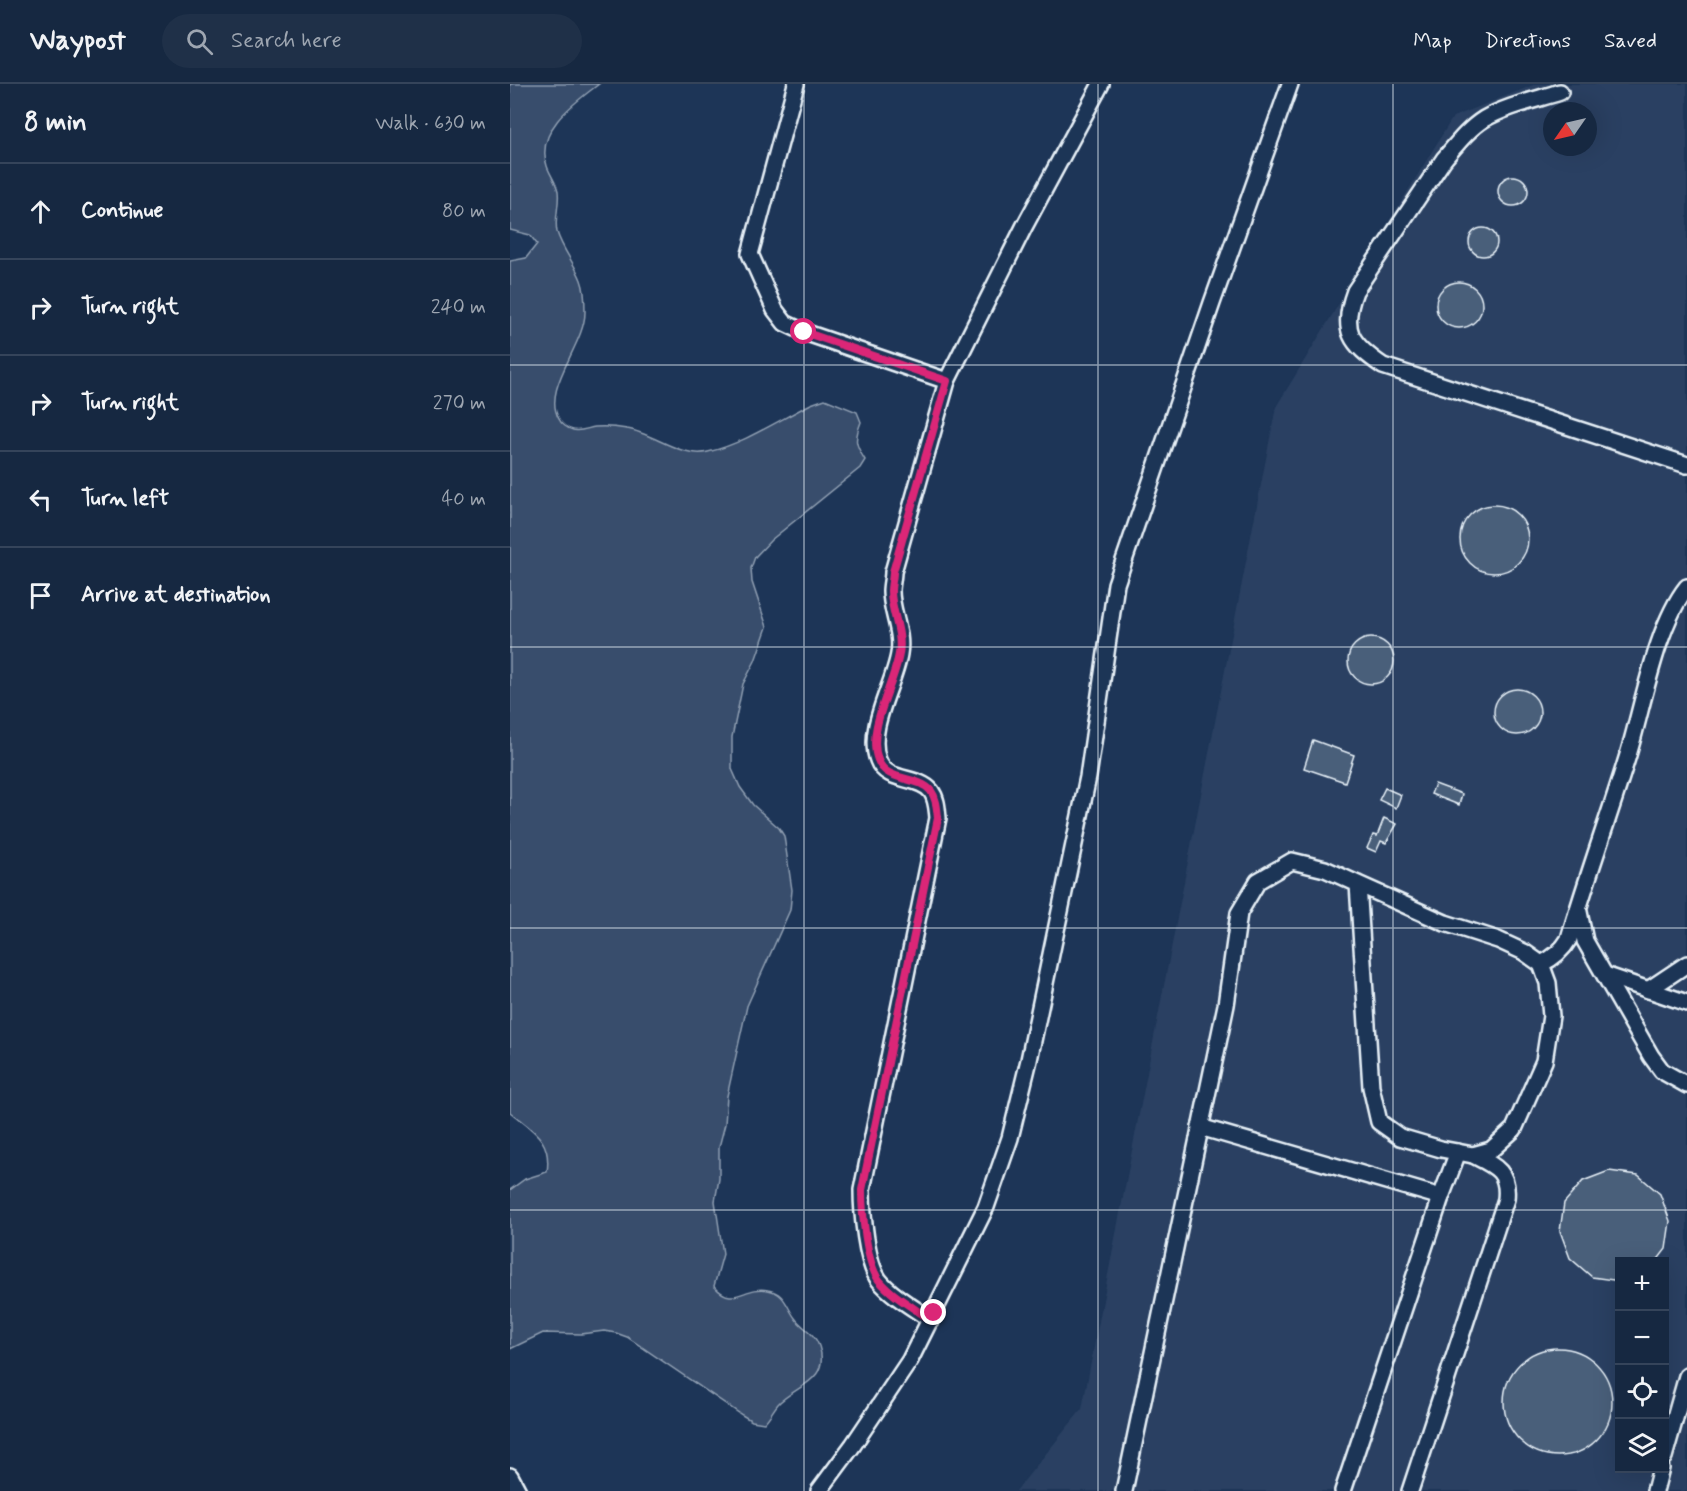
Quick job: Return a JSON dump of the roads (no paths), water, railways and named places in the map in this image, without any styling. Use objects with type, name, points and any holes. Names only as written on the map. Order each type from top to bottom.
[{"type":"street","points":[[796,84],[750,254],[771,300],[786,323],[804,332],[947,381]]},
{"type":"street","points":[[931,1320],[879,1280],[871,1266],[862,1209],[862,1190],[938,818],[936,801],[931,791],[923,785],[888,773],[878,762],[875,745],[878,726],[899,654],[899,635],[891,591],[893,572],[947,381],[1024,227],[1101,84]]},
{"type":"street","points":[[819,1491],[854,1446],[909,1360],[931,1320],[986,1207],[1010,1138],[1020,1102],[1092,758],[1116,584],[1247,202],[1290,84]]},
{"type":"street","points":[[1560,92],[1509,108],[1484,119],[1461,139],[1444,159],[1355,291],[1349,307],[1348,322],[1352,339],[1361,350],[1383,366],[1687,465]]},
{"type":"street","points":[[1541,964],[1562,951],[1569,939],[1629,754],[1661,639],[1669,617],[1687,587]]},
{"type":"street","points":[[1124,1491],[1226,1005],[1239,913],[1258,881],[1292,861],[1325,869],[1445,923],[1524,951],[1541,964],[1548,983],[1551,1016],[1544,1061],[1514,1129],[1491,1150],[1466,1154]]},
{"type":"street","points":[[1358,884],[1371,1087],[1379,1122],[1400,1137],[1466,1154],[1495,1166],[1504,1175],[1507,1190],[1506,1199],[1410,1491]]},
{"type":"street","points":[[1578,909],[1585,941],[1657,1064],[1662,1071],[1687,1085]]},
{"type":"street","points":[[1648,990],[1687,964]]},
{"type":"street","points":[[1605,975],[1687,1003]]},
{"type":"street","points":[[1200,1127],[1441,1197]]},
{"type":"street","points":[[1343,1491],[1441,1197],[1466,1154]]},
{"type":"street","points":[[1669,1442],[1687,1376]]},
{"type":"street","points":[[1655,1491],[1660,1473]]},
{"type":"street","points":[[510,1476],[518,1491]]}]
